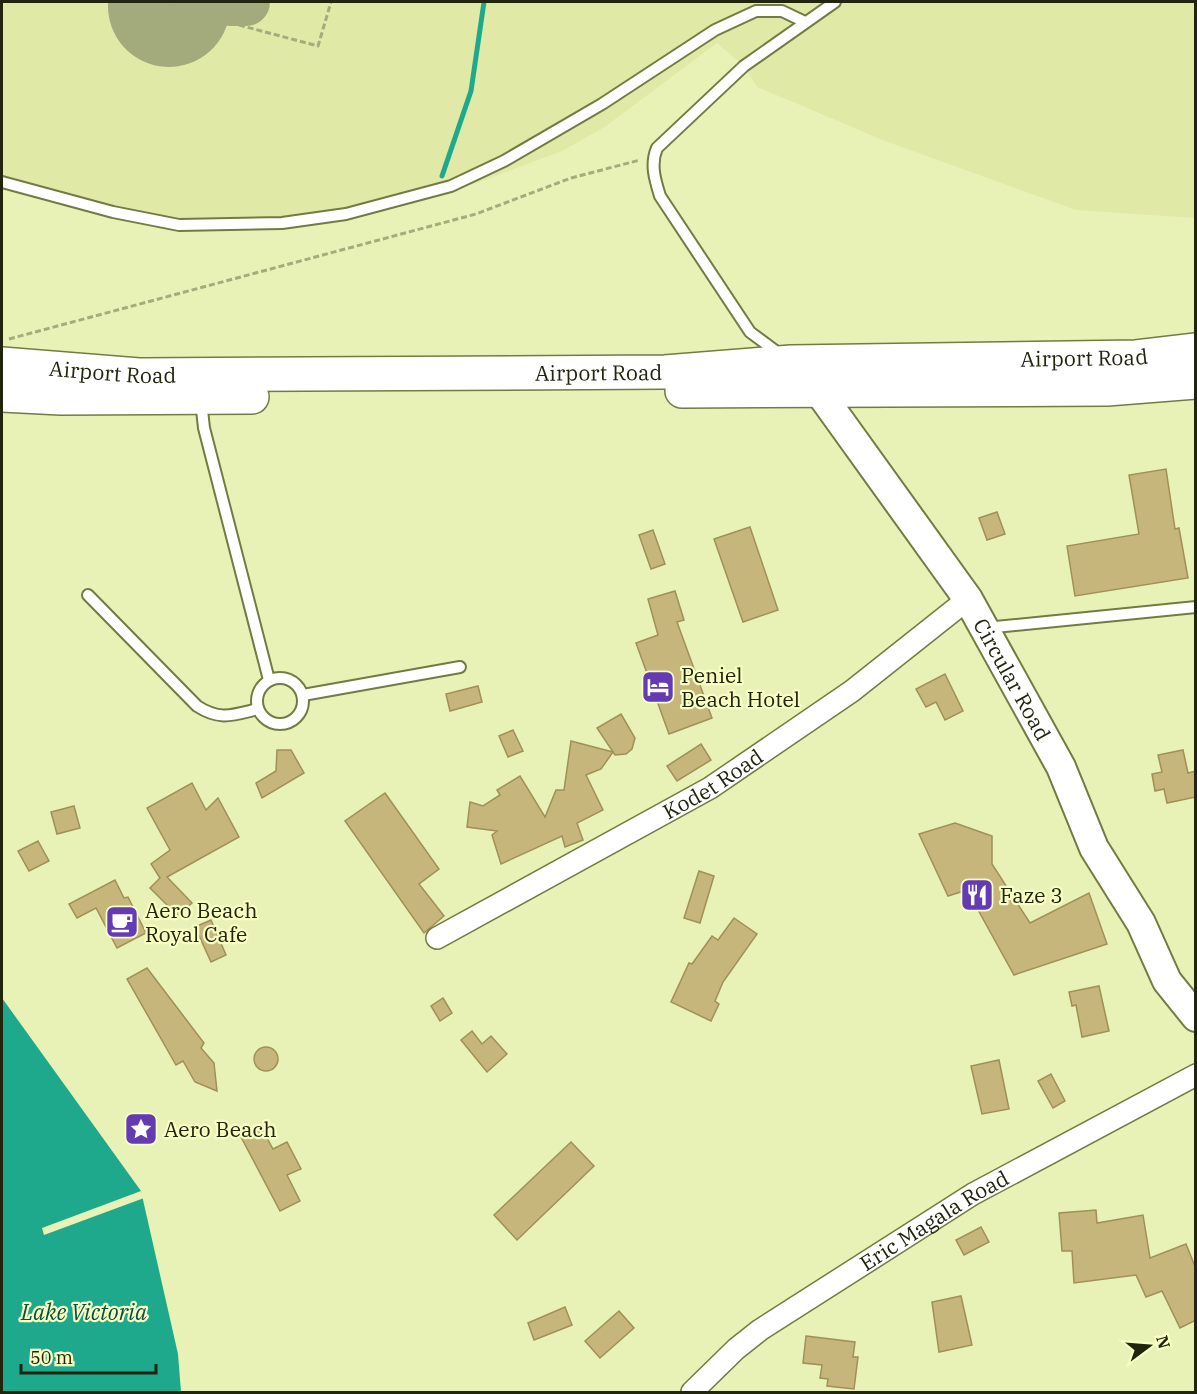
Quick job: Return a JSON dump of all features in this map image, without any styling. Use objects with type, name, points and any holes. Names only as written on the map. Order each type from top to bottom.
[{"type":"highway","name":"Airport Road","points":[[2,364],[129,375],[665,372],[791,362],[1136,357],[1196,350]]},
{"type":"highway","name":"Airport Road","points":[[2,395],[61,398],[200,398],[817,389],[1107,389],[1196,382]]},
{"type":"street","name":"Circular Road","points":[[791,362],[817,389],[968,599],[1061,767],[1094,848],[1141,922],[1167,981],[1196,1017]]},
{"type":"street","name":"Kodet Road","points":[[437,938],[710,788],[852,691],[911,641],[968,599]]},
{"type":"street","name":"Eric Magala Road","points":[[692,1392],[736,1349],[760,1330],[973,1194],[1196,1075]]},
{"type":"lane","points":[[791,362],[750,332],[660,196],[655,179],[653,157],[657,148],[744,66],[835,2]]},
{"type":"lane","points":[[2,182],[113,212],[179,225],[282,223],[346,214],[452,186],[504,160],[602,104],[715,30],[756,11],[782,11],[805,22]]},
{"type":"lane","points":[[200,398],[204,428],[269,680]]},
{"type":"lane","points":[[88,595],[197,706],[211,715],[225,716],[258,710]]},
{"type":"lane","points":[[985,628],[1196,607]]},
{"type":"lane","points":[[303,695],[460,667]]},
{"type":"lane","points":[[286,677],[300,687],[304,702],[299,716],[286,724],[269,722],[258,710],[259,690],[269,680],[286,677]]},
{"type":"path","points":[[152,2],[318,46],[331,2]]},
{"type":"path","points":[[2,341],[477,214],[571,178],[653,157]]},
{"type":"shaded area","points":[[2,2],[1195,2],[1195,218],[1076,210],[885,141],[757,87],[744,66],[717,43],[606,126],[562,151],[477,183],[380,209],[258,226],[210,230],[138,223],[2,185]]},
{"type":"water","name":"Lake Victoria","points":[[2,998],[141,1191],[178,1354],[181,1392],[2,1392]]},
{"type":"pier","points":[[141,1191],[144,1198],[44,1235],[42,1228]]},
{"type":"building","points":[[1166,469],[1175,529],[1179,528],[1188,578],[1075,596],[1067,546],[1139,534],[1129,475]]},
{"type":"building","points":[[997,512],[1005,534],[987,540],[979,518]]},
{"type":"building","points":[[750,527],[778,610],[743,622],[714,539]]},
{"type":"building","points":[[653,530],[665,564],[651,569],[639,535]]},
{"type":"building","points":[[675,591],[684,620],[677,622],[712,718],[669,734],[636,643],[658,635],[648,599]]},
{"type":"building","points":[[945,674],[963,711],[945,720],[936,702],[926,707],[916,689]]},
{"type":"building","points":[[478,686],[482,702],[450,711],[446,694]]},
{"type":"building","points":[[621,714],[635,738],[632,749],[626,754],[615,755],[597,728]]},
{"type":"building","points":[[513,730],[523,751],[508,757],[499,736]]},
{"type":"building","points":[[571,741],[613,752],[601,769],[586,775],[603,810],[577,823],[583,840],[565,847],[562,836],[501,864],[492,835],[497,831],[467,827],[470,802],[483,806],[500,795],[497,790],[520,776],[545,817],[556,790],[564,790]]},
{"type":"building","points":[[701,744],[711,760],[677,781],[667,766]]},
{"type":"building","points":[[277,750],[291,750],[304,773],[262,798],[256,783],[276,771]]},
{"type":"building","points":[[1183,750],[1188,773],[1196,771],[1196,797],[1167,803],[1164,789],[1155,791],[1152,774],[1162,772],[1158,755]]},
{"type":"building","points":[[192,783],[206,810],[218,798],[239,837],[167,877],[192,903],[178,916],[150,888],[160,878],[151,864],[170,850],[147,808]]},
{"type":"building","points":[[385,793],[439,869],[419,884],[444,916],[424,933],[345,821]]},
{"type":"building","points":[[74,806],[80,828],[57,834],[51,812]]},
{"type":"building","points":[[955,823],[992,836],[992,864],[1030,923],[1089,893],[1107,944],[1014,975],[967,890],[948,896],[919,834]]},
{"type":"building","points":[[38,841],[49,861],[29,871],[18,851]]},
{"type":"building","points":[[699,871],[714,876],[700,923],[684,918]]},
{"type":"building","points":[[115,880],[124,898],[128,897],[146,933],[117,948],[96,908],[77,918],[69,904]]},
{"type":"building","points":[[734,918],[757,934],[723,982],[715,1001],[719,1004],[711,1021],[671,1002],[689,963],[692,964],[712,936],[718,940]]},
{"type":"building","points":[[211,920],[226,955],[211,962],[195,927]]},
{"type":"building","name":"Aero Beach","points":[[147,968],[204,1043],[201,1048],[214,1063],[217,1091],[195,1082],[183,1061],[176,1065],[127,979]]},
{"type":"building","points":[[1099,986],[1109,1031],[1082,1037],[1076,1005],[1072,1006],[1069,992]]},
{"type":"building","points":[[443,998],[452,1013],[440,1021],[431,1006]]},
{"type":"building","points":[[472,1031],[482,1044],[491,1036],[507,1054],[487,1072],[461,1040]]},
{"type":"building","points":[[266,1047],[271,1048],[277,1054],[277,1064],[271,1070],[266,1071],[261,1070],[255,1064],[254,1059],[255,1054],[261,1048]]},
{"type":"building","points":[[999,1060],[1009,1109],[982,1114],[971,1066]]},
{"type":"building","points":[[1051,1074],[1065,1101],[1053,1108],[1038,1081]]},
{"type":"building","points":[[261,1127],[273,1149],[287,1142],[301,1169],[287,1175],[300,1201],[280,1211],[241,1137]]},
{"type":"building","points":[[571,1142],[594,1166],[517,1240],[494,1215]]},
{"type":"building","points":[[1096,1210],[1097,1223],[1143,1215],[1150,1258],[1186,1244],[1196,1269],[1196,1320],[1180,1328],[1162,1291],[1146,1297],[1136,1275],[1074,1283],[1072,1251],[1062,1251],[1059,1213]]},
{"type":"building","points":[[981,1227],[989,1242],[964,1255],[956,1240]]},
{"type":"building","points":[[961,1296],[972,1345],[939,1352],[932,1302]]},
{"type":"building","points":[[565,1307],[572,1325],[534,1340],[528,1323]]},
{"type":"building","points":[[619,1311],[634,1328],[600,1358],[585,1341]]},
{"type":"building","points":[[806,1336],[855,1342],[853,1357],[858,1357],[854,1389],[827,1386],[828,1379],[820,1378],[822,1365],[803,1363]]},
{"type":"waterway","points":[[442,176],[471,91],[484,2]]},
{"type":"taxiway","points":[[230,2],[246,2]]},
{"type":"runway","points":[[169,6],[170,2]]},
{"type":"place","name":"Peniel Beach Hotel","points":[[658,687]]},
{"type":"place","name":"Faze 3","points":[[977,895]]},
{"type":"place","name":"Aero Beach Royal Cafe","points":[[122,922]]},
{"type":"place","name":"Aero Beach","points":[[141,1129]]}]
